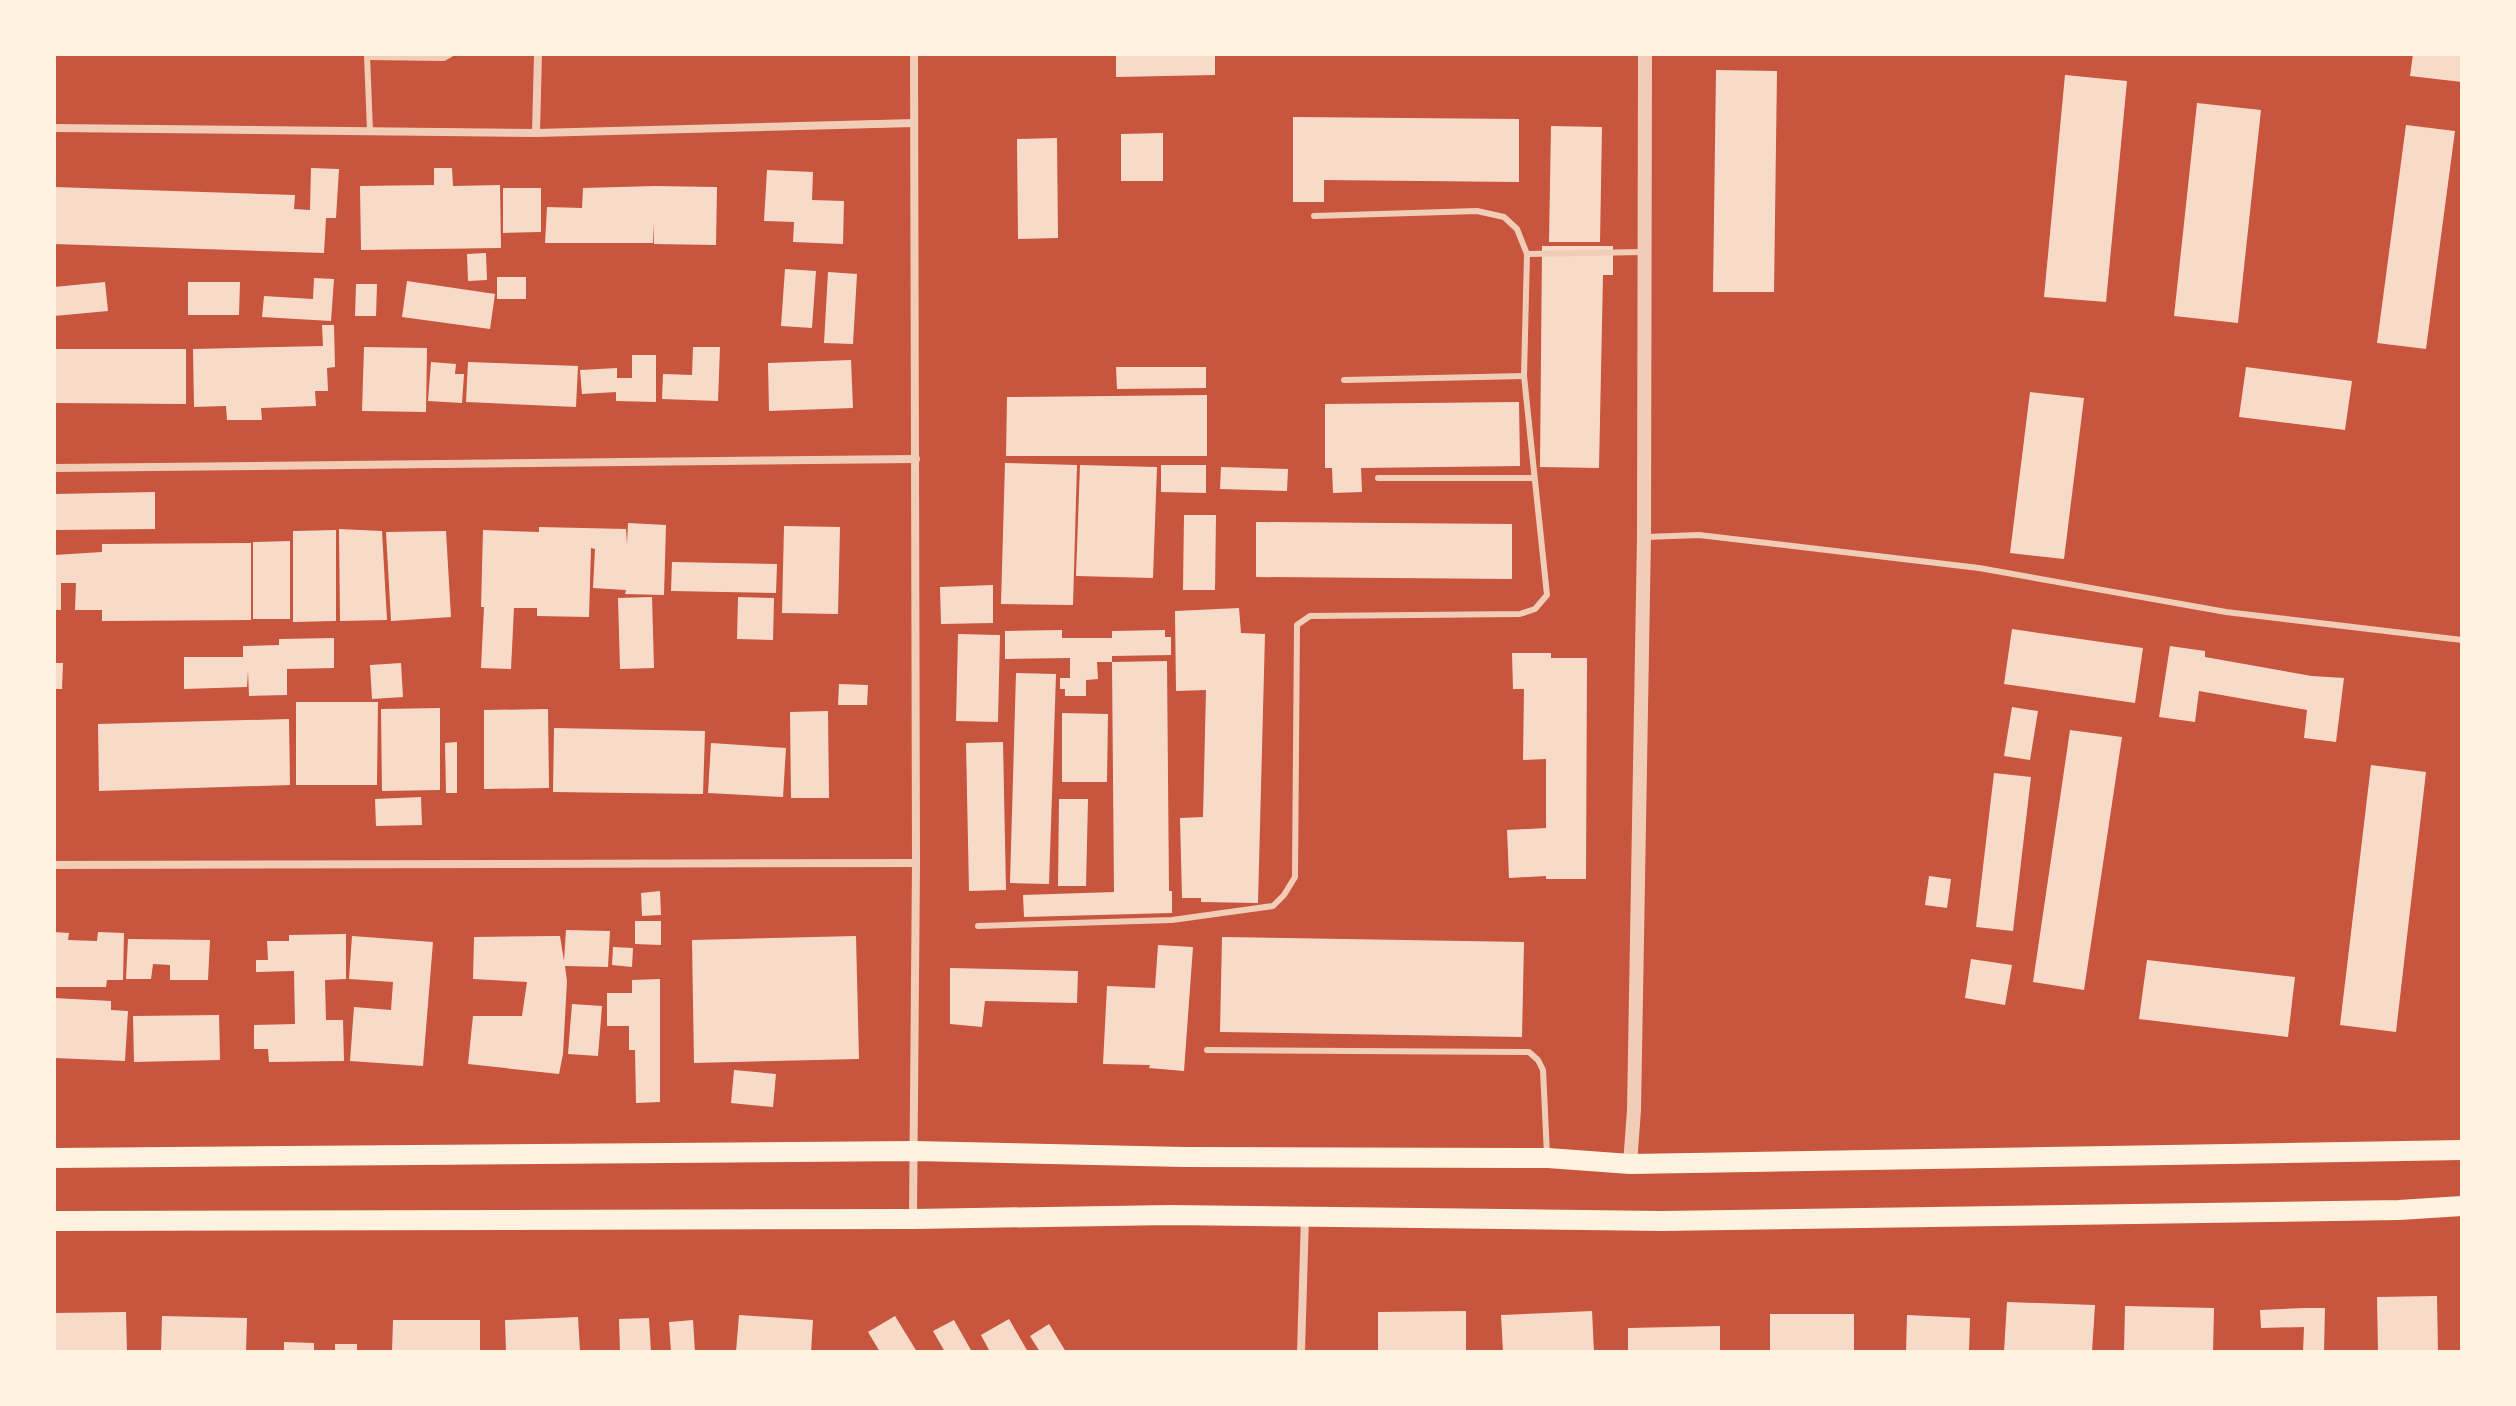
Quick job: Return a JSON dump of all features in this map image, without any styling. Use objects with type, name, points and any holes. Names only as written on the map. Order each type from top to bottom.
[{"type":"main road","points":[[54,1158],[914,1151],[1184,1157],[1548,1158],[1630,1164],[2462,1150]]},
{"type":"main road","points":[[54,1221],[913,1219],[1171,1215],[1662,1221],[2399,1210],[2462,1206]]},
{"type":"street","points":[[536,133],[538,54]]},
{"type":"street","points":[[913,1219],[916,863],[914,54]]},
{"type":"street","points":[[1630,1164],[1634,1110],[1644,537],[1645,54]]},
{"type":"street","points":[[54,128],[536,133],[914,123]]},
{"type":"street","points":[[54,468],[916,459]]},
{"type":"street","points":[[54,865],[916,863]]},
{"type":"street","points":[[1301,1352],[1305,1215]]},
{"type":"lane","points":[[370,131],[367,55],[444,58],[451,54]]},
{"type":"lane","points":[[978,926],[1172,920],[1273,906],[1295,877],[1297,625],[1310,616],[1520,614],[1535,609],[1547,595],[1524,376],[1527,254],[1517,229],[1504,217],[1477,211],[1314,216]]},
{"type":"lane","points":[[1527,254],[1644,252]]},
{"type":"lane","points":[[1344,380],[1524,376]]},
{"type":"lane","points":[[1378,478],[1534,478]]},
{"type":"lane","points":[[1644,537],[1699,535],[1979,568],[2226,612],[2462,640]]},
{"type":"lane","points":[[1207,1050],[1529,1052],[1543,1070],[1548,1158]]},
{"type":"building","points":[[1116,54],[1215,54],[1215,75],[1116,77]]},
{"type":"building","points":[[2413,54],[2462,54],[2462,82],[2410,76]]},
{"type":"building","points":[[1716,70],[1777,71],[1774,292],[1713,292]]},
{"type":"building","points":[[2065,75],[2127,81],[2106,302],[2044,297]]},
{"type":"building","points":[[2197,103],[2261,110],[2238,323],[2174,316]]},
{"type":"building","points":[[1293,117],[1519,119],[1519,182],[1324,180],[1324,202],[1293,202]]},
{"type":"building","points":[[2406,125],[2455,131],[2426,349],[2377,343]]},
{"type":"building","points":[[1551,126],[1602,127],[1600,242],[1549,242]]},
{"type":"building","points":[[1163,133],[1163,181],[1121,181],[1121,134]]},
{"type":"building","points":[[1057,138],[1058,238],[1018,239],[1017,139]]},
{"type":"building","points":[[311,168],[339,169],[336,218],[326,218],[324,253],[54,244],[54,187],[295,195],[294,209],[310,210]]},
{"type":"building","points":[[434,168],[452,168],[453,186],[500,185],[501,248],[361,250],[360,186],[434,185]]},
{"type":"building","points":[[767,170],[813,172],[812,200],[844,201],[843,244],[793,242],[794,222],[764,221]]},
{"type":"building","points":[[717,187],[716,245],[654,244],[654,223],[653,243],[545,243],[547,207],[582,208],[583,188]]},
{"type":"building","points":[[503,188],[541,188],[541,232],[503,233]]},
{"type":"building","points":[[1542,246],[1613,246],[1613,275],[1603,275],[1599,468],[1540,467]]},
{"type":"building","points":[[486,253],[487,280],[468,281],[467,254]]},
{"type":"building","points":[[785,269],[816,271],[812,328],[781,326]]},
{"type":"building","points":[[828,272],[857,274],[853,344],[824,343]]},
{"type":"building","points":[[497,277],[526,277],[526,299],[497,299]]},
{"type":"building","points":[[314,278],[334,279],[331,321],[262,317],[264,296],[313,299]]},
{"type":"building","points":[[407,281],[495,294],[490,329],[402,317]]},
{"type":"building","points":[[105,282],[108,311],[54,316],[54,287]]},
{"type":"building","points":[[188,282],[240,282],[239,315],[188,315]]},
{"type":"building","points":[[356,284],[377,284],[376,316],[355,316]]},
{"type":"building","points":[[322,325],[334,325],[335,367],[327,368],[328,391],[315,391],[316,406],[261,408],[262,420],[227,420],[226,406],[194,407],[193,349],[323,346]]},
{"type":"building","points":[[364,347],[427,348],[426,412],[362,411]]},
{"type":"building","points":[[693,347],[720,347],[718,401],[662,399],[663,374],[692,375]]},
{"type":"building","points":[[54,349],[186,349],[186,404],[54,403]]},
{"type":"building","points":[[632,355],[656,355],[656,402],[616,401],[616,392],[582,394],[580,370],[617,368],[617,378],[632,378]]},
{"type":"building","points":[[851,360],[853,408],[769,411],[768,363]]},
{"type":"building","points":[[431,362],[456,364],[455,374],[464,374],[462,403],[428,401]]},
{"type":"building","points":[[468,362],[578,366],[576,407],[466,402]]},
{"type":"building","points":[[1116,367],[1206,367],[1206,388],[1117,389]]},
{"type":"building","points":[[2246,367],[2352,381],[2345,430],[2239,417]]},
{"type":"building","points":[[2030,392],[2084,398],[2064,559],[2010,553]]},
{"type":"building","points":[[1207,395],[1207,456],[1006,456],[1007,397]]},
{"type":"building","points":[[1519,402],[1520,466],[1361,468],[1362,492],[1333,493],[1332,468],[1325,468],[1325,404]]},
{"type":"building","points":[[1005,463],[1077,465],[1073,605],[1001,604]]},
{"type":"building","points":[[1080,465],[1157,467],[1153,578],[1076,576]]},
{"type":"building","points":[[1161,465],[1206,465],[1206,493],[1161,492]]},
{"type":"building","points":[[1221,467],[1288,469],[1287,491],[1220,489]]},
{"type":"building","points":[[155,492],[155,529],[54,530],[54,494]]},
{"type":"building","points":[[1184,515],[1216,515],[1215,590],[1183,590]]},
{"type":"building","points":[[1256,522],[1512,524],[1512,579],[1256,577]]},
{"type":"building","points":[[628,523],[666,525],[664,595],[625,594],[626,590],[593,588],[595,549],[591,548],[589,617],[537,616],[537,608],[514,608],[511,669],[481,668],[483,530],[539,532],[539,527],[626,529],[627,544]]},
{"type":"building","points":[[784,526],[840,527],[838,614],[782,613]]},
{"type":"building","points":[[339,529],[382,531],[387,620],[340,621]]},
{"type":"building","points":[[336,530],[336,621],[293,622],[293,531]]},
{"type":"building","points":[[446,531],[451,617],[391,621],[386,532]]},
{"type":"building","points":[[290,541],[290,619],[253,619],[253,542]]},
{"type":"building","points":[[251,543],[251,620],[102,621],[102,610],[75,610],[76,583],[61,583],[61,610],[54,610],[54,555],[102,552],[102,544]]},
{"type":"building","points":[[672,562],[777,564],[776,593],[671,591]]},
{"type":"building","points":[[993,585],[993,623],[941,624],[940,587]]},
{"type":"building","points":[[652,597],[654,668],[620,669],[618,598]]},
{"type":"building","points":[[738,597],[774,598],[773,640],[737,639]]},
{"type":"building","points":[[1239,608],[1241,633],[1265,634],[1258,903],[1201,902],[1201,898],[1182,898],[1180,818],[1203,817],[1206,690],[1176,691],[1175,611]]},
{"type":"building","points":[[2012,629],[2143,648],[2135,703],[2004,684]]},
{"type":"building","points":[[1062,630],[1062,638],[1112,638],[1112,631],[1165,630],[1165,637],[1171,637],[1171,655],[1112,656],[1112,662],[1097,662],[1098,679],[1086,680],[1086,696],[1065,696],[1065,689],[1060,689],[1060,678],[1070,678],[1070,658],[1005,659],[1005,631]]},
{"type":"building","points":[[958,634],[1000,635],[998,722],[956,721]]},
{"type":"building","points":[[334,638],[334,668],[287,669],[287,695],[249,696],[248,671],[247,687],[184,689],[184,657],[243,657],[243,646],[279,645],[279,639]]},
{"type":"building","points":[[2170,646],[2205,651],[2205,657],[2312,676],[2344,678],[2336,742],[2304,738],[2307,710],[2199,691],[2195,722],[2159,717]]},
{"type":"building","points":[[1512,653],[1551,653],[1551,658],[1587,658],[1586,879],[1546,879],[1546,876],[1509,878],[1507,830],[1546,828],[1546,759],[1523,760],[1524,689],[1513,689]]},
{"type":"building","points":[[1167,661],[1169,891],[1172,891],[1172,913],[1024,917],[1023,895],[1114,892],[1112,662]]},
{"type":"building","points":[[54,663],[63,663],[62,689],[54,689]]},
{"type":"building","points":[[401,663],[403,697],[372,699],[370,665]]},
{"type":"building","points":[[1016,673],[1056,674],[1049,884],[1010,883]]},
{"type":"building","points":[[839,684],[868,685],[867,705],[838,705]]},
{"type":"building","points":[[296,702],[378,702],[377,785],[296,785]]},
{"type":"building","points":[[2012,707],[2038,711],[2030,760],[2004,756]]},
{"type":"building","points":[[440,708],[440,790],[382,791],[381,709]]},
{"type":"building","points":[[548,709],[549,788],[484,789],[484,710]]},
{"type":"building","points":[[828,711],[829,798],[791,798],[790,712]]},
{"type":"building","points":[[1062,713],[1108,714],[1107,782],[1062,782]]},
{"type":"building","points":[[289,719],[290,785],[99,791],[98,724]]},
{"type":"building","points":[[554,728],[705,731],[703,794],[553,792]]},
{"type":"building","points":[[2070,730],[2122,737],[2084,990],[2033,982]]},
{"type":"building","points":[[457,742],[457,793],[446,793],[445,743]]},
{"type":"building","points":[[1003,742],[1006,890],[969,891],[966,743]]},
{"type":"building","points":[[711,743],[786,748],[783,797],[708,793]]},
{"type":"building","points":[[2371,765],[2426,772],[2396,1032],[2340,1025]]},
{"type":"building","points":[[1994,773],[2031,777],[2013,931],[1976,927]]},
{"type":"building","points":[[421,797],[422,825],[376,826],[375,799]]},
{"type":"building","points":[[1059,799],[1088,799],[1086,886],[1058,886]]},
{"type":"building","points":[[1929,876],[1951,879],[1947,908],[1925,905]]},
{"type":"building","points":[[660,891],[661,915],[642,916],[641,893]]},
{"type":"building","points":[[635,921],[661,921],[661,945],[635,944]]},
{"type":"building","points":[[566,930],[610,931],[608,967],[565,966],[563,1054],[559,1074],[468,1064],[473,1016],[522,1016],[527,982],[473,979],[474,937],[560,936],[564,961]]},
{"type":"building","points":[[54,932],[69,933],[68,940],[97,941],[98,932],[124,933],[123,980],[107,980],[106,987],[56,987]]},
{"type":"building","points":[[346,934],[346,979],[325,980],[326,1020],[343,1020],[344,1061],[269,1062],[268,1049],[254,1049],[254,1025],[295,1024],[294,971],[256,972],[256,960],[268,960],[267,941],[289,941],[289,935]]},
{"type":"building","points":[[352,936],[433,942],[423,1066],[350,1061],[354,1007],[391,1010],[393,982],[349,979]]},
{"type":"building","points":[[856,936],[859,1059],[694,1063],[692,940]]},
{"type":"building","points":[[1222,937],[1524,942],[1522,1037],[1220,1032]]},
{"type":"building","points":[[128,939],[210,940],[208,980],[170,980],[170,965],[153,964],[151,979],[126,979]]},
{"type":"building","points":[[1158,945],[1193,947],[1184,1071],[1149,1068],[1150,1065],[1103,1064],[1107,986],[1155,988]]},
{"type":"building","points":[[613,947],[633,948],[632,967],[612,965]]},
{"type":"building","points":[[1971,959],[2012,965],[2005,1005],[1965,998]]},
{"type":"building","points":[[2147,960],[2295,977],[2288,1037],[2139,1019]]},
{"type":"building","points":[[950,968],[1078,971],[1077,1003],[985,1001],[982,1027],[950,1024]]},
{"type":"building","points":[[660,979],[660,1102],[636,1103],[635,1050],[629,1050],[629,1026],[607,1026],[607,993],[632,993],[632,980]]},
{"type":"building","points":[[54,998],[111,1001],[111,1010],[128,1011],[125,1061],[55,1058]]},
{"type":"building","points":[[572,1004],[602,1006],[598,1056],[568,1054]]},
{"type":"building","points":[[219,1015],[220,1060],[134,1062],[133,1016]]},
{"type":"building","points":[[734,1070],[776,1074],[773,1107],[731,1103]]},
{"type":"building","points":[[2437,1296],[2438,1352],[2378,1352],[2377,1297]]},
{"type":"building","points":[[2007,1302],[2095,1305],[2092,1352],[2004,1352]]},
{"type":"building","points":[[2125,1306],[2214,1308],[2213,1352],[2124,1352]]},
{"type":"building","points":[[2325,1308],[2324,1352],[2303,1352],[2304,1327],[2261,1328],[2260,1310]]},
{"type":"building","points":[[1466,1311],[1466,1352],[1378,1352],[1378,1312]]},
{"type":"building","points":[[1592,1311],[1594,1352],[1503,1352],[1501,1315]]},
{"type":"building","points":[[126,1312],[127,1352],[54,1352],[54,1313]]},
{"type":"building","points":[[1770,1314],[1854,1314],[1854,1352],[1770,1352]]},
{"type":"building","points":[[739,1315],[813,1320],[811,1352],[736,1352]]},
{"type":"building","points":[[1907,1315],[1970,1318],[1969,1352],[1906,1352]]},
{"type":"building","points":[[162,1316],[247,1318],[246,1352],[161,1352]]},
{"type":"building","points":[[895,1316],[917,1352],[880,1352],[868,1332]]},
{"type":"building","points":[[578,1317],[580,1352],[506,1352],[505,1320]]},
{"type":"building","points":[[649,1318],[651,1352],[620,1352],[619,1319]]},
{"type":"building","points":[[1009,1319],[1028,1352],[990,1352],[981,1335]]},
{"type":"building","points":[[393,1320],[480,1320],[480,1352],[392,1352]]},
{"type":"building","points":[[693,1320],[695,1352],[671,1352],[669,1322]]},
{"type":"building","points":[[954,1320],[972,1352],[945,1352],[933,1331]]},
{"type":"building","points":[[1049,1324],[1066,1352],[1040,1352],[1030,1336]]},
{"type":"building","points":[[1720,1326],[1720,1352],[1628,1352],[1628,1328]]},
{"type":"building","points":[[284,1342],[314,1343],[314,1352],[284,1352]]},
{"type":"building","points":[[335,1344],[357,1344],[357,1352],[335,1352]]}]
